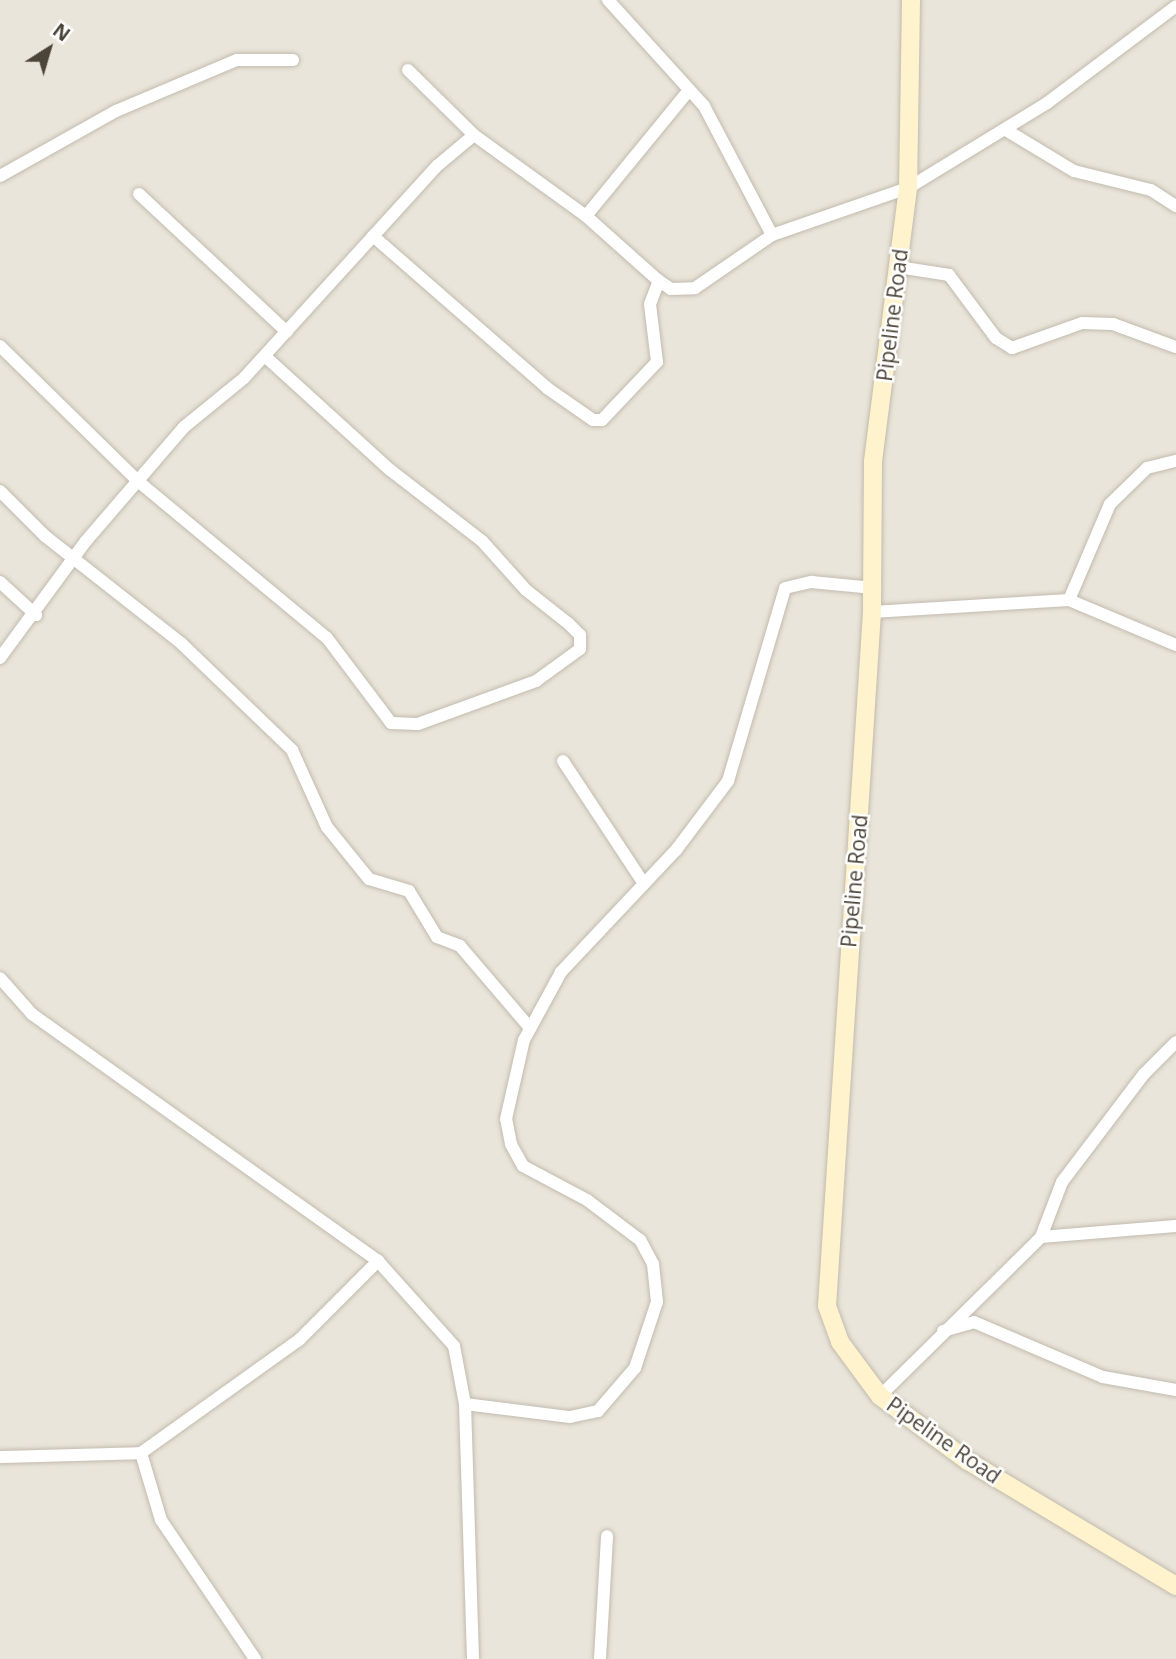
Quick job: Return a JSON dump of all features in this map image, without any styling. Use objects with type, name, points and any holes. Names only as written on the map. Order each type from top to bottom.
[{"type":"street","points":[[607,0],[704,106],[772,234]]},
{"type":"street","name":"Pipeline Road","points":[[911,0],[908,188],[873,462],[872,612],[827,1306],[840,1342],[880,1396],[968,1461],[1176,1586]]},
{"type":"street","points":[[408,70],[474,135],[586,216],[659,281],[671,289],[695,288],[772,234],[908,188],[1006,130],[1176,6]]},
{"type":"street","points":[[0,176],[116,111],[237,60],[293,60]]},
{"type":"street","points":[[586,216],[689,90]]},
{"type":"street","points":[[1006,130],[1074,171],[1150,190],[1176,206]]},
{"type":"street","points":[[0,658],[36,615],[76,559],[184,427],[265,357],[373,236],[474,135]]},
{"type":"street","points":[[139,194],[287,332]]},
{"type":"street","points":[[373,236],[547,388],[593,420],[603,420],[657,362],[650,304],[659,281]]},
{"type":"street","points":[[898,267],[949,275],[996,338],[1012,348],[1082,323],[1113,324],[1176,347]]},
{"type":"street","points":[[0,346],[139,482],[327,638],[391,723],[418,724],[536,681],[580,649],[580,635],[526,590],[482,541],[390,470],[265,357]]},
{"type":"street","points":[[1069,600],[1110,504],[1147,468],[1176,461]]},
{"type":"street","points":[[0,491],[76,559],[182,644],[292,750],[327,827],[369,879],[409,891],[437,937],[460,946],[530,1028]]},
{"type":"street","points":[[0,582],[36,615]]},
{"type":"street","points":[[465,1404],[570,1417],[598,1411],[635,1368],[657,1302],[653,1264],[640,1240],[587,1200],[523,1166],[511,1144],[506,1119],[530,1028],[561,972],[642,881],[676,850],[728,781],[785,588],[812,582],[873,588]]},
{"type":"street","points":[[872,612],[1069,600],[1176,645]]},
{"type":"street","points":[[563,761],[642,881]]},
{"type":"street","points":[[0,978],[32,1014],[378,1261],[454,1346],[465,1404],[473,1659]]},
{"type":"street","points":[[880,1396],[939,1332],[1041,1237],[1062,1182],[1176,1042]]},
{"type":"street","points":[[1041,1237],[1176,1226]]},
{"type":"street","points":[[0,1457],[141,1453],[299,1340],[378,1261]]},
{"type":"street","points":[[939,1332],[974,1322],[1103,1377],[1176,1390]]},
{"type":"street","points":[[141,1453],[161,1520],[255,1659]]},
{"type":"street","points":[[600,1659],[607,1536]]},
{"type":"shaded area","points":[[0,0],[1176,0],[1176,1659],[0,1659]]}]
